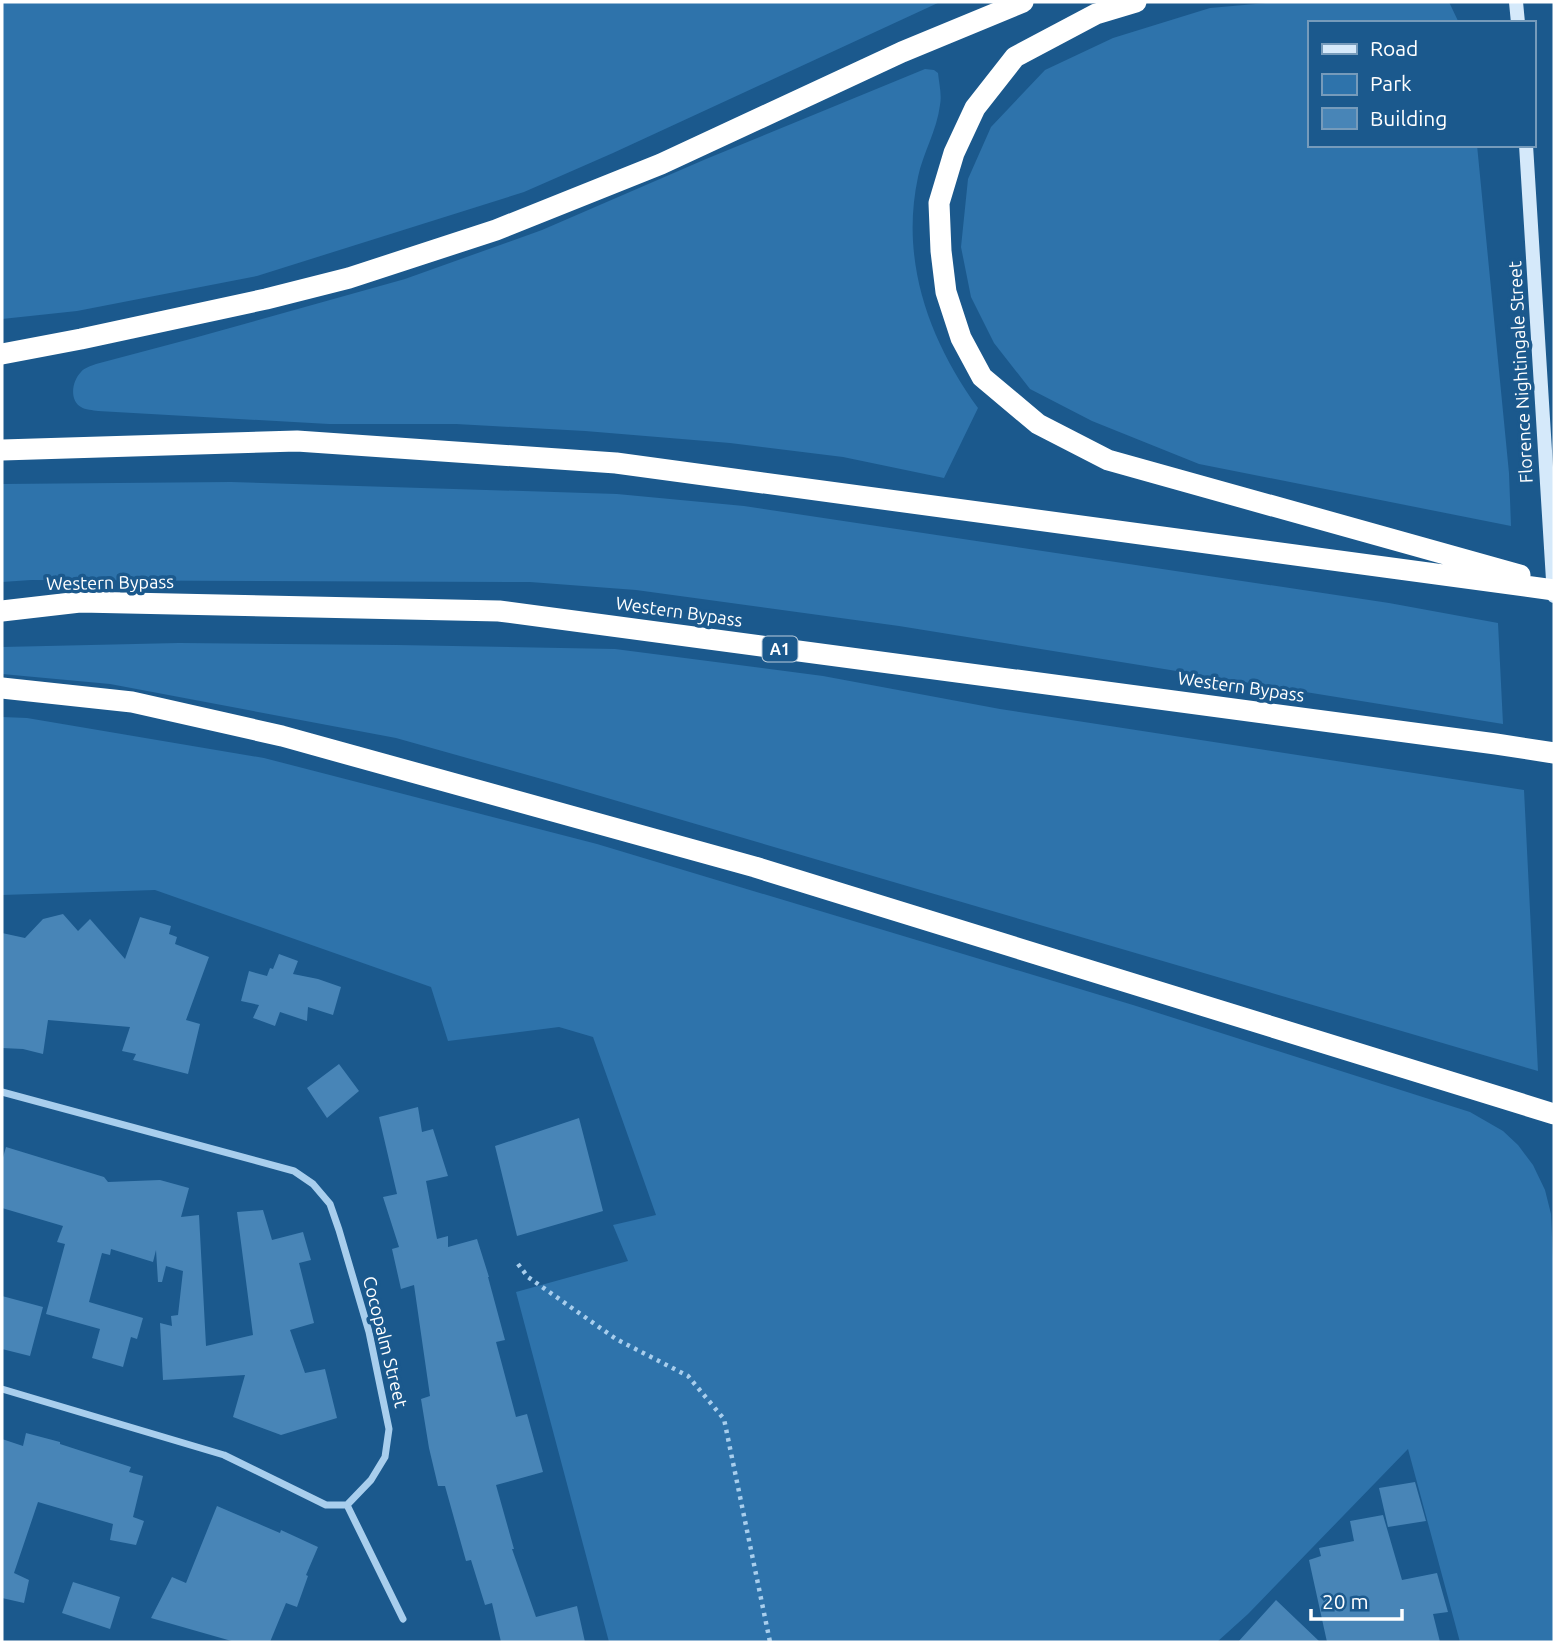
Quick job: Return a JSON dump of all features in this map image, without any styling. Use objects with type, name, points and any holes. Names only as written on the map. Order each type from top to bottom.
[{"type":"highway","points":[[2,354],[81,340],[266,299],[361,274],[496,230],[661,164],[902,52],[1023,2]]},
{"type":"highway","points":[[1136,2],[1096,14],[1015,57],[975,108],[954,153],[939,203],[946,292],[961,338],[982,377],[1038,424],[1108,460],[1554,584]]},
{"type":"highway","points":[[2,450],[297,441],[616,463],[1554,590]]},
{"type":"highway","name":"Western Bypass","points":[[2,611],[80,602],[499,611],[1554,753]]},
{"type":"highway","points":[[2,688],[132,702],[282,736],[755,867],[1554,1114]]},
{"type":"main road","points":[[1517,2],[1518,21]]},
{"type":"main road","name":"Florence Nightingale Street","points":[[1526,147],[1554,596]]},
{"type":"street","name":"Cocopalm Street","points":[[2,1092],[294,1171],[313,1184],[330,1205],[340,1230],[369,1332],[389,1429],[386,1457],[371,1480],[347,1505]]},
{"type":"street","points":[[2,1390],[224,1455],[326,1505],[347,1505],[403,1619]]},
{"type":"path","points":[[518,1264],[528,1277],[617,1339],[688,1376],[724,1419],[770,1642]]},
{"type":"green space","points":[[2,2],[940,2],[524,192],[257,276],[77,311],[2,319]]},
{"type":"green space","points":[[1277,2],[1449,2],[1458,21],[1308,21],[1308,147],[1477,147],[1509,473],[1511,526],[1199,464],[1092,421],[1030,389],[994,343],[971,297],[961,247],[968,179],[991,127],[1045,70],[1113,38],[1210,8]]},
{"type":"green space","points":[[925,69],[938,73],[941,101],[920,168],[913,208],[916,269],[923,298],[945,355],[978,408],[944,478],[843,457],[730,443],[456,424],[329,424],[98,411],[83,408],[77,404],[73,395],[78,376],[90,366],[405,279],[542,230]]},
{"type":"green space","points":[[231,482],[617,494],[744,506],[1389,603],[1498,623],[1503,724],[899,626],[636,590],[530,582],[2,582],[2,484]]},
{"type":"green space","points":[[179,643],[615,649],[823,676],[1000,709],[1524,790],[1538,1071],[396,738],[110,684],[2,674],[2,647]]},
{"type":"green space","points":[[2,717],[27,718],[264,758],[597,844],[1133,1005],[1470,1112],[1503,1131],[1533,1165],[1545,1190],[1551,1214],[1554,1280],[1554,1642],[1460,1642],[1408,1449],[1248,1614],[1217,1642],[609,1642],[516,1292],[628,1261],[613,1225],[656,1215],[593,1037],[559,1027],[448,1041],[431,987],[155,890],[2,895]]},
{"type":"building","points":[[63,914],[78,931],[90,919],[125,959],[140,917],[171,926],[169,934],[177,937],[175,944],[209,957],[186,1020],[200,1024],[188,1074],[133,1060],[136,1054],[122,1051],[130,1027],[48,1020],[43,1054],[2,1048],[2,933],[25,938],[43,919]]},
{"type":"building","points":[[279,954],[298,961],[293,974],[341,987],[333,1015],[308,1007],[307,1021],[280,1012],[275,1026],[253,1018],[259,1005],[241,1001],[249,971],[267,976]]},
{"type":"building","points":[[339,1064],[359,1091],[327,1118],[307,1088]]},
{"type":"building","points":[[418,1107],[422,1132],[433,1129],[448,1176],[426,1181],[437,1239],[448,1236],[448,1247],[477,1239],[505,1340],[496,1342],[516,1417],[527,1414],[543,1472],[496,1485],[512,1549],[536,1617],[577,1606],[585,1642],[501,1642],[492,1603],[485,1605],[471,1560],[466,1561],[445,1486],[438,1486],[421,1399],[430,1396],[414,1285],[401,1289],[392,1249],[399,1247],[383,1197],[397,1194],[379,1117]]},
{"type":"building","points":[[579,1118],[603,1211],[517,1236],[495,1146]]},
{"type":"building","points":[[6,1147],[104,1177],[108,1182],[160,1180],[189,1188],[181,1217],[199,1215],[206,1346],[253,1335],[237,1212],[263,1210],[272,1240],[303,1232],[311,1260],[299,1263],[314,1323],[290,1330],[305,1373],[325,1369],[337,1418],[281,1435],[233,1417],[245,1375],[163,1380],[160,1323],[172,1326],[171,1316],[178,1315],[183,1271],[166,1266],[162,1282],[158,1282],[156,1250],[153,1262],[111,1249],[110,1255],[102,1253],[89,1302],[143,1318],[137,1339],[131,1337],[123,1367],[92,1358],[100,1329],[46,1314],[65,1244],[57,1242],[63,1226],[2,1208],[2,1161]]},
{"type":"building","points":[[2,1296],[43,1307],[30,1356],[2,1349]]},
{"type":"building","points":[[26,1433],[131,1467],[129,1472],[143,1476],[133,1517],[144,1521],[136,1545],[110,1540],[113,1524],[38,1502],[14,1573],[29,1580],[24,1603],[2,1598],[2,1439],[23,1446]]},
{"type":"building","points":[[1415,1482],[1426,1521],[1388,1527],[1379,1488]]},
{"type":"building","points":[[217,1506],[318,1547],[297,1607],[286,1603],[270,1642],[235,1642],[151,1618],[172,1577],[186,1583]]},
{"type":"building","points":[[1383,1515],[1402,1580],[1437,1573],[1448,1612],[1433,1614],[1440,1642],[1327,1642],[1309,1560],[1321,1556],[1319,1548],[1354,1541],[1350,1521]]},
{"type":"building","points":[[73,1582],[120,1597],[110,1629],[62,1613]]},
{"type":"building","points":[[1276,1600],[1320,1642],[1238,1642]]}]
